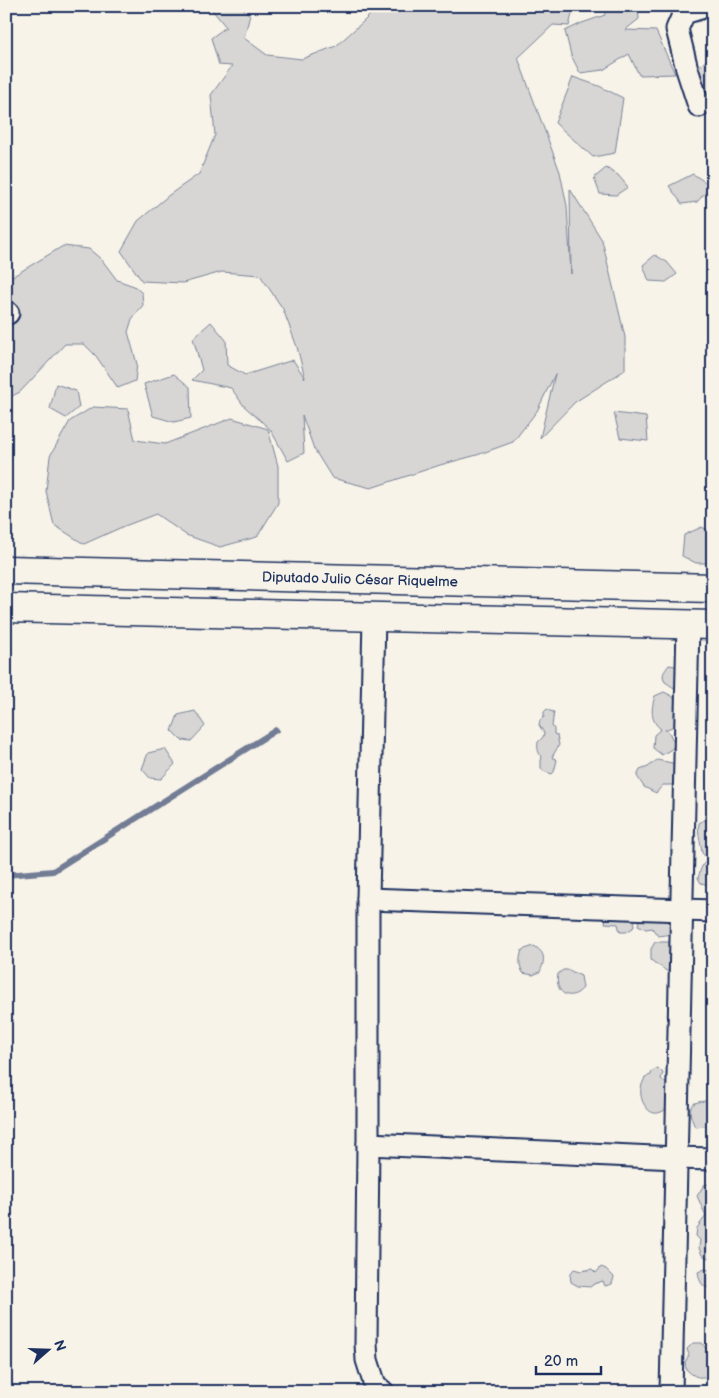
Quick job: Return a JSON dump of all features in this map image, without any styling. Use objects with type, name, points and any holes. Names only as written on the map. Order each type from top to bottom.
[{"type":"street","points":[[699,106],[677,29],[684,13],[707,6]]},
{"type":"street","name":"Diputado Julio César Riquelme","points":[[6,570],[713,588]]},
{"type":"street","points":[[6,608],[701,625],[682,911],[671,1392]]},
{"type":"street","points":[[374,616],[368,899],[366,1344],[367,1360],[375,1385],[383,1392]]},
{"type":"street","points":[[368,899],[713,911]]},
{"type":"street","points":[[368,1144],[713,1159]]},
{"type":"shaded area","points":[[209,6],[240,6],[250,15],[244,38],[267,55],[302,59],[336,46],[379,6],[574,6],[569,26],[553,25],[518,58],[560,172],[567,206],[571,274],[570,189],[602,240],[625,337],[625,370],[575,402],[540,438],[555,374],[537,411],[513,442],[371,488],[332,478],[314,449],[302,415],[304,453],[288,461],[270,429],[244,406],[231,388],[192,380],[202,370],[193,338],[211,322],[226,340],[227,365],[245,375],[293,360],[305,378],[297,347],[283,309],[260,275],[222,272],[183,283],[142,281],[121,251],[138,221],[169,195],[199,174],[215,135],[211,95],[232,66],[219,65],[211,38],[226,27]]},
{"type":"shaded area","points":[[604,6],[638,6],[639,19],[625,30],[656,31],[675,74],[639,75],[629,54],[603,70],[580,73],[571,55],[565,31],[605,15]]},
{"type":"shaded area","points":[[713,54],[713,97],[704,91],[691,74]]},
{"type":"shaded area","points":[[573,77],[599,86],[623,98],[615,153],[593,157],[555,123]]},
{"type":"shaded area","points":[[606,168],[618,175],[628,187],[616,195],[600,194],[594,178]]},
{"type":"shaded area","points":[[693,174],[711,186],[697,202],[682,204],[669,186]]},
{"type":"shaded area","points":[[63,246],[89,249],[102,260],[117,280],[134,286],[142,293],[143,305],[132,319],[128,332],[137,364],[135,381],[118,388],[96,356],[84,344],[65,344],[20,392],[6,399],[6,277],[15,275]]},
{"type":"shaded area","points":[[655,255],[667,262],[677,274],[666,282],[649,281],[643,265]]},
{"type":"shaded area","points":[[174,374],[190,387],[191,418],[174,422],[153,416],[144,384]]},
{"type":"shaded area","points":[[56,384],[76,391],[79,407],[66,418],[50,409]]},
{"type":"shaded area","points":[[93,407],[128,409],[135,440],[165,444],[232,418],[268,429],[278,466],[278,503],[257,537],[220,547],[186,535],[156,514],[84,544],[54,525],[46,491],[50,456],[70,421]]},
{"type":"shaded area","points":[[614,413],[646,417],[648,441],[620,438]]},
{"type":"shaded area","points":[[702,527],[713,533],[713,563],[696,563],[682,556],[684,535]]},
{"type":"shaded area","points":[[669,665],[680,668],[679,690],[665,682],[663,677]]},
{"type":"shaded area","points":[[664,692],[672,696],[683,708],[679,724],[665,730],[669,732],[674,743],[673,748],[662,755],[653,748],[654,735],[661,729],[653,718],[652,710],[655,696]]},
{"type":"shaded area","points":[[547,709],[554,712],[552,726],[554,734],[557,735],[559,745],[552,757],[557,760],[552,774],[543,771],[541,768],[542,757],[538,748],[538,742],[544,733],[539,725],[540,720],[544,717],[544,712]]},
{"type":"shaded area","points":[[195,711],[205,726],[191,741],[181,740],[172,731],[178,715]]},
{"type":"shaded area","points":[[165,749],[175,764],[161,779],[150,778],[142,769],[148,753]]},
{"type":"shaded area","points":[[657,760],[672,763],[679,767],[679,774],[672,785],[663,785],[656,793],[644,787],[637,776],[640,770]]},
{"type":"shaded area","points":[[704,820],[710,822],[711,827],[708,837],[713,842],[713,857],[707,858],[702,853],[698,831],[699,823]]},
{"type":"shaded area","points":[[713,859],[713,886],[701,883],[698,878],[704,863]]},
{"type":"shaded area","points":[[635,913],[633,928],[626,932],[620,932],[618,924],[605,923],[606,918]]},
{"type":"shaded area","points":[[641,915],[672,917],[673,934],[658,936],[652,928],[646,929],[638,925]]},
{"type":"shaded area","points":[[655,942],[670,942],[669,947],[673,953],[671,971],[666,971],[651,960],[651,949]]},
{"type":"shaded area","points":[[534,946],[541,951],[543,957],[540,972],[533,975],[523,973],[520,962],[522,950]]},
{"type":"shaded area","points":[[563,970],[569,970],[581,976],[583,988],[573,995],[564,994],[558,986],[558,974]]},
{"type":"shaded area","points":[[658,1068],[663,1073],[661,1079],[669,1086],[668,1107],[656,1113],[648,1110],[645,1106],[641,1098],[641,1086],[645,1077],[651,1075],[652,1071]]},
{"type":"shaded area","points":[[708,1100],[713,1107],[713,1140],[707,1126],[695,1127],[690,1114],[692,1105]]},
{"type":"shaded area","points":[[713,1184],[713,1257],[708,1258],[702,1255],[699,1248],[700,1240],[696,1236],[697,1228],[706,1216],[697,1196],[704,1185]]},
{"type":"shaded area","points":[[601,1267],[614,1277],[612,1284],[605,1286],[603,1281],[590,1287],[578,1286],[571,1282],[570,1274],[574,1269],[581,1271],[592,1269],[596,1273]]},
{"type":"shaded area","points":[[705,1269],[713,1271],[713,1290],[706,1287],[700,1281],[698,1272]]},
{"type":"shaded area","points":[[693,1343],[702,1343],[707,1350],[713,1351],[713,1376],[696,1376],[686,1369],[685,1362],[689,1355],[687,1349]]},
{"type":"waterway","points":[[6,875],[53,871],[276,730]]}]
